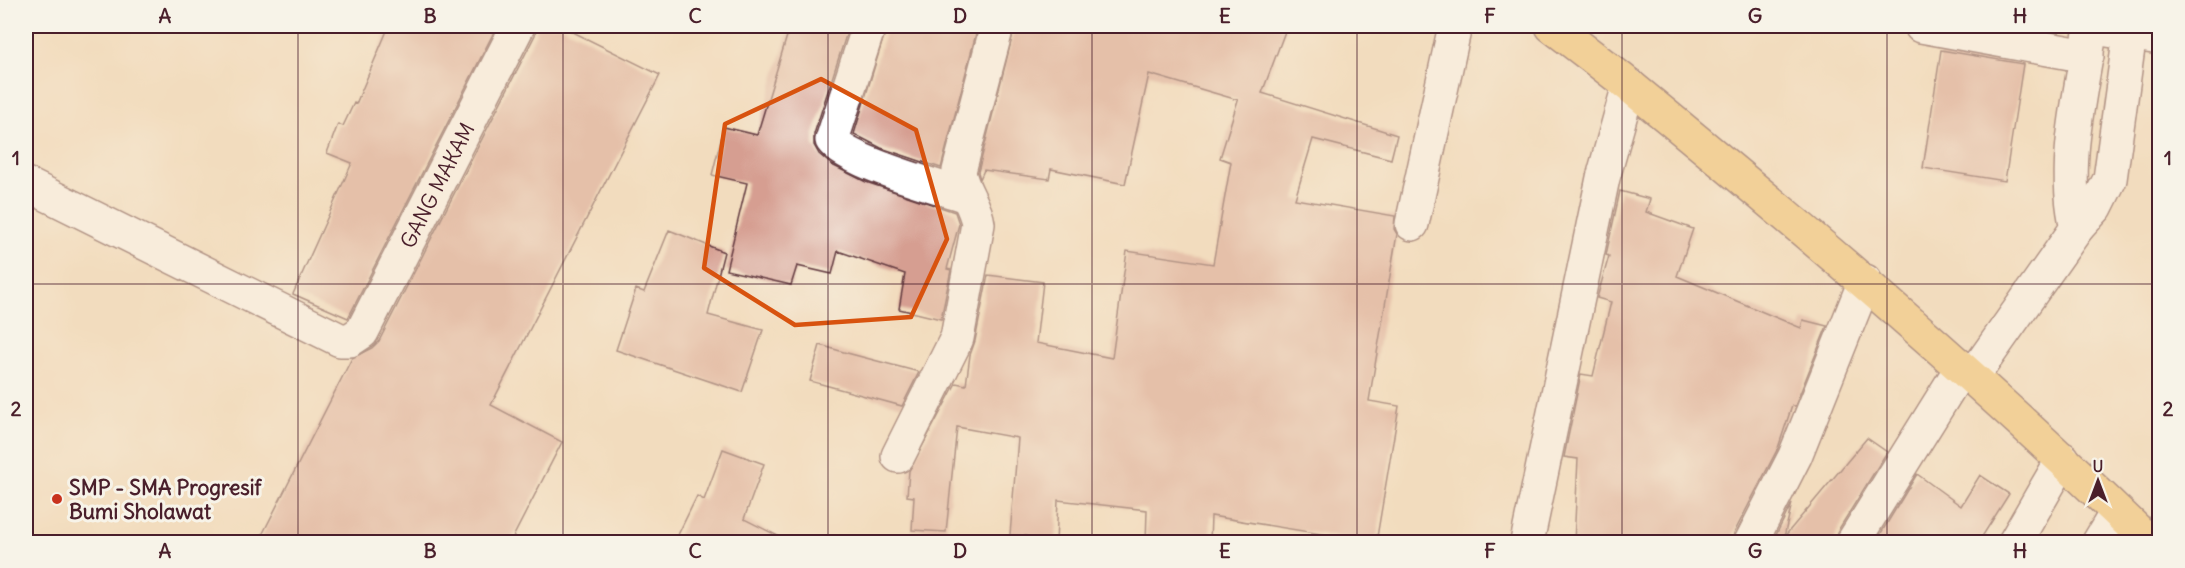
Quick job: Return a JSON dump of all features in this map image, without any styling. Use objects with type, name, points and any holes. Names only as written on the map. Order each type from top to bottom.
[{"type":"main road","points":[[1552,26],[1629,85],[1865,281],[1968,372],[2149,543]]},
{"type":"street","name":"GANG MAKAM","points":[[26,184],[340,340],[350,340],[363,332],[518,26]]},
{"type":"street","points":[[868,26],[832,140],[842,150],[891,170],[967,196]]},
{"type":"street","points":[[898,456],[957,338],[978,224],[959,171],[997,26]]},
{"type":"street","points":[[1412,224],[1455,26]]},
{"type":"street","points":[[1852,543],[1968,372],[2077,228],[2096,207],[2110,180],[2140,32],[2089,36],[1921,26]]},
{"type":"street","points":[[2077,228],[2071,202],[2070,173],[2089,36]]},
{"type":"street","points":[[1527,543],[1603,178],[1629,85]]},
{"type":"street","points":[[1751,543],[1795,456],[1865,281]]},
{"type":"street","points":[[2015,543],[2062,459]]},
{"type":"street","points":[[2099,543],[2117,512]]},
{"type":"highlighted area","points":[[821,79],[916,130],[947,239],[911,317],[795,325],[704,268],[725,124]]},
{"type":"building","points":[[389,26],[497,26],[348,318],[293,294],[352,163],[327,153],[338,124],[343,126],[354,103],[356,104]]},
{"type":"building","points":[[537,26],[561,26],[660,75],[491,405],[562,442],[510,543],[258,543],[352,358],[372,348],[379,341],[535,35]]},
{"type":"building","points":[[790,26],[849,26],[814,134],[814,145],[819,154],[832,165],[866,182],[955,212],[959,224],[947,269],[951,270],[941,319],[899,309],[905,274],[838,251],[832,274],[797,266],[791,285],[726,270],[747,183],[712,175],[724,127],[757,135]]},
{"type":"building","points":[[887,26],[978,26],[941,168],[881,148],[854,134]]},
{"type":"building","points":[[1015,26],[1287,26],[1262,93],[1397,135],[1391,159],[1313,139],[1295,199],[1395,216],[1394,229],[1397,234],[1369,401],[1399,406],[1376,543],[1211,516],[1210,543],[1146,543],[1147,510],[1058,500],[1056,543],[1027,543],[1027,536],[1010,535],[1018,438],[957,427],[946,532],[912,530],[914,497],[907,496],[909,471],[956,383],[966,385],[970,355],[975,341],[988,275],[1043,282],[1036,343],[1112,358],[1127,251],[1213,264],[1231,162],[1220,158],[1238,100],[1149,74],[1125,184],[1051,169],[1049,179],[984,170],[980,179],[978,172]]},
{"type":"building","points":[[1941,50],[2023,64],[2005,181],[1923,168]]},
{"type":"building","points":[[1620,191],[1650,199],[1646,212],[1693,229],[1677,276],[1801,328],[1803,320],[1827,326],[1795,406],[1792,406],[1778,448],[1734,533],[1732,543],[1574,543],[1578,459],[1564,457],[1581,374],[1593,376],[1611,302],[1597,298],[1609,256],[1606,255]]},
{"type":"building","points":[[669,230],[724,252],[708,315],[763,330],[742,392],[616,350],[636,289],[644,292]]},
{"type":"building","points":[[820,345],[919,372],[902,406],[810,381]]},
{"type":"building","points":[[1867,438],[1887,452],[1837,532],[1834,543],[1772,543],[1792,503],[1784,537]]},
{"type":"building","points":[[723,449],[764,464],[744,519],[792,543],[674,543],[697,496],[704,500]]},
{"type":"building","points":[[1917,474],[1961,506],[1980,475],[2009,494],[1978,543],[1875,543]]},
{"type":"place","name":"SMP - SMA Progresif Bumi Sholawat","points":[[57,499]]}]
